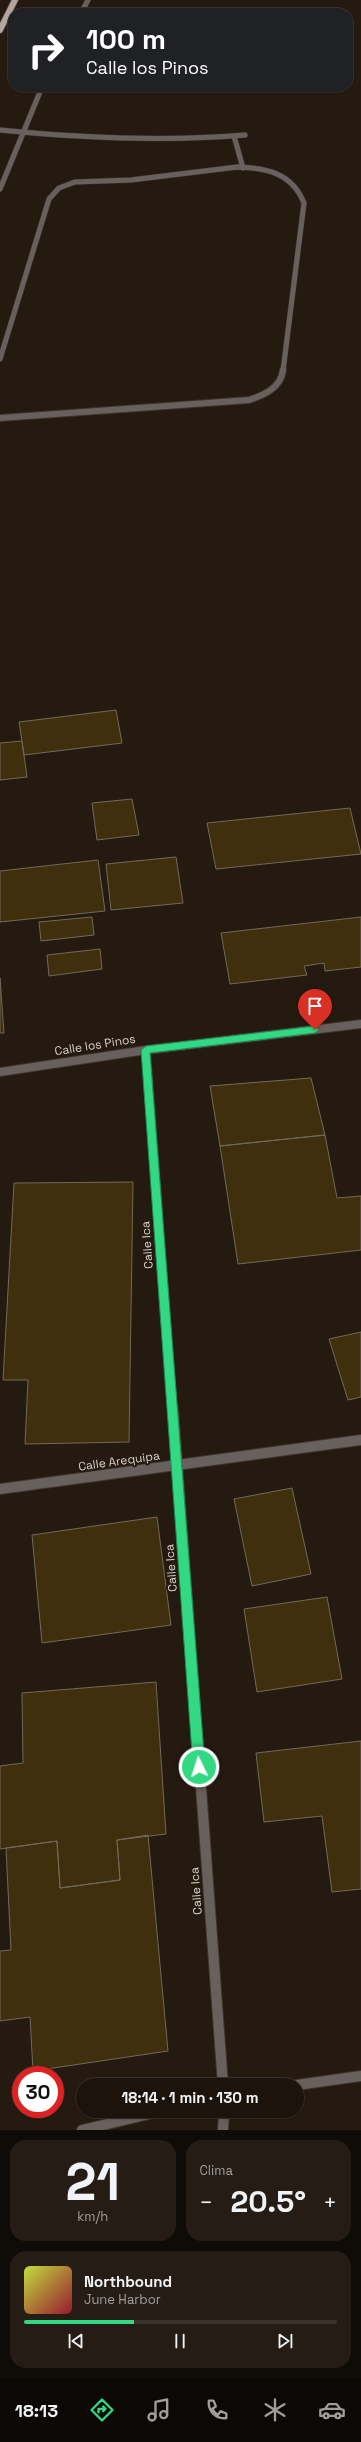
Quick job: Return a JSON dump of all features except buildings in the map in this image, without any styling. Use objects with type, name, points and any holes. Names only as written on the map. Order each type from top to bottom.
[{"type":"main road","points":[[0,30],[8,14]]},
{"type":"street","points":[[0,189],[40,92]]},
{"type":"street","points":[[0,130],[23,133],[157,140],[245,135]]},
{"type":"street","points":[[234,136],[243,168]]},
{"type":"street","points":[[0,359],[49,199],[57,188],[68,183],[85,181],[131,180],[243,168],[271,171],[292,180],[304,203],[282,377],[268,394],[249,400],[0,418]]},
{"type":"street","name":"Calle los Pinos","points":[[0,1072],[146,1050],[361,1024]]},
{"type":"street","name":"Calle Ica","points":[[146,1050],[222,2078]]},
{"type":"street","name":"Calle Arequipa","points":[[0,1489],[361,1440]]},
{"type":"street","points":[[304,2084],[361,2076]]},
{"type":"street","points":[[82,2130],[133,2118]]},
{"type":"street","points":[[223,2130],[224,2118]]},
{"type":"route","points":[[199,1767],[146,1050],[315,1030]]}]
